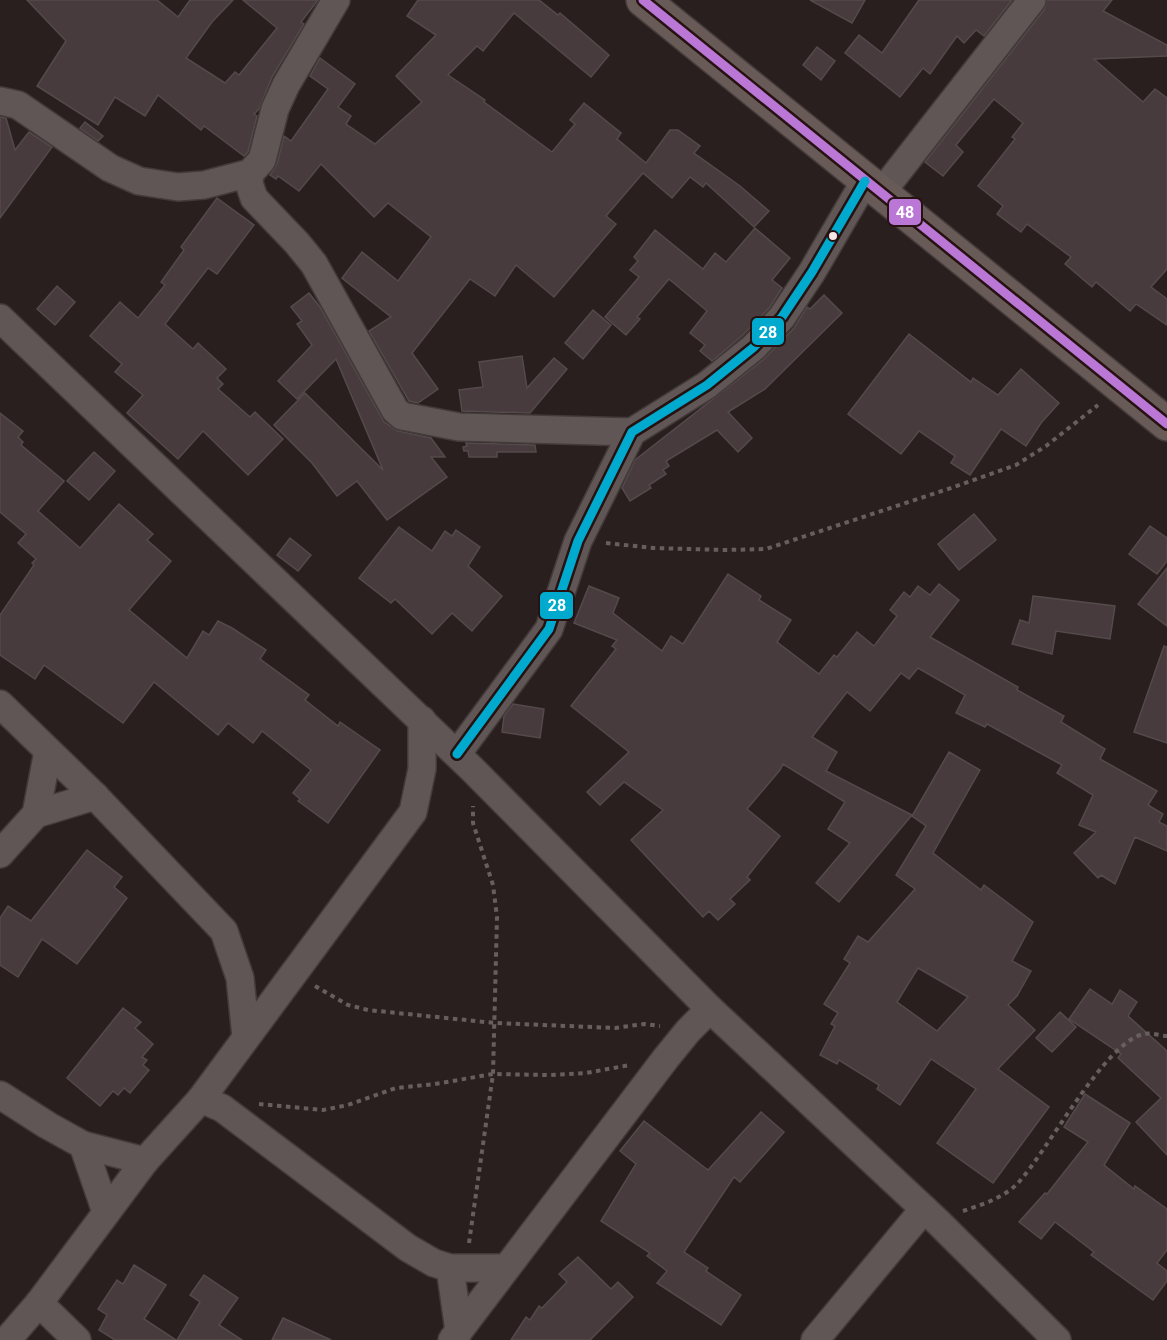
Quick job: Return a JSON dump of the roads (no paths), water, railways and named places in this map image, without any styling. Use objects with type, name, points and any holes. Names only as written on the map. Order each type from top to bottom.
[{"type":"main road","points":[[643,0],[1167,424]]},
{"type":"street","points":[[0,101],[18,105],[110,168],[139,181],[178,187],[204,185],[250,173],[262,160],[276,109],[286,85],[336,0]]},
{"type":"street","points":[[464,761],[549,628],[578,541],[632,432],[707,385],[754,347],[782,317],[873,187],[1032,0]]},
{"type":"street","points":[[250,173],[249,183],[254,198],[314,264],[395,410],[402,416],[459,427],[632,432]]},
{"type":"street","points":[[0,318],[422,720],[710,1009],[931,1215],[1057,1340]]},
{"type":"street","points":[[0,704],[95,796],[224,931],[240,978],[246,1037]]},
{"type":"street","points":[[7,1340],[39,1303],[145,1161],[212,1103],[246,1037],[413,812],[422,769],[422,720]]},
{"type":"street","points":[[36,814],[48,751]]},
{"type":"street","points":[[0,854],[36,814],[95,796]]},
{"type":"street","points":[[456,1335],[666,1058],[710,1009]]},
{"type":"street","points":[[0,1095],[83,1145],[145,1161]]},
{"type":"street","points":[[212,1103],[408,1248],[434,1263],[458,1268],[506,1268]]},
{"type":"street","points":[[83,1145],[106,1212]]},
{"type":"street","points":[[815,1340],[931,1215]]},
{"type":"street","points":[[456,1335],[458,1268]]},
{"type":"street","points":[[39,1303],[76,1340]]}]
